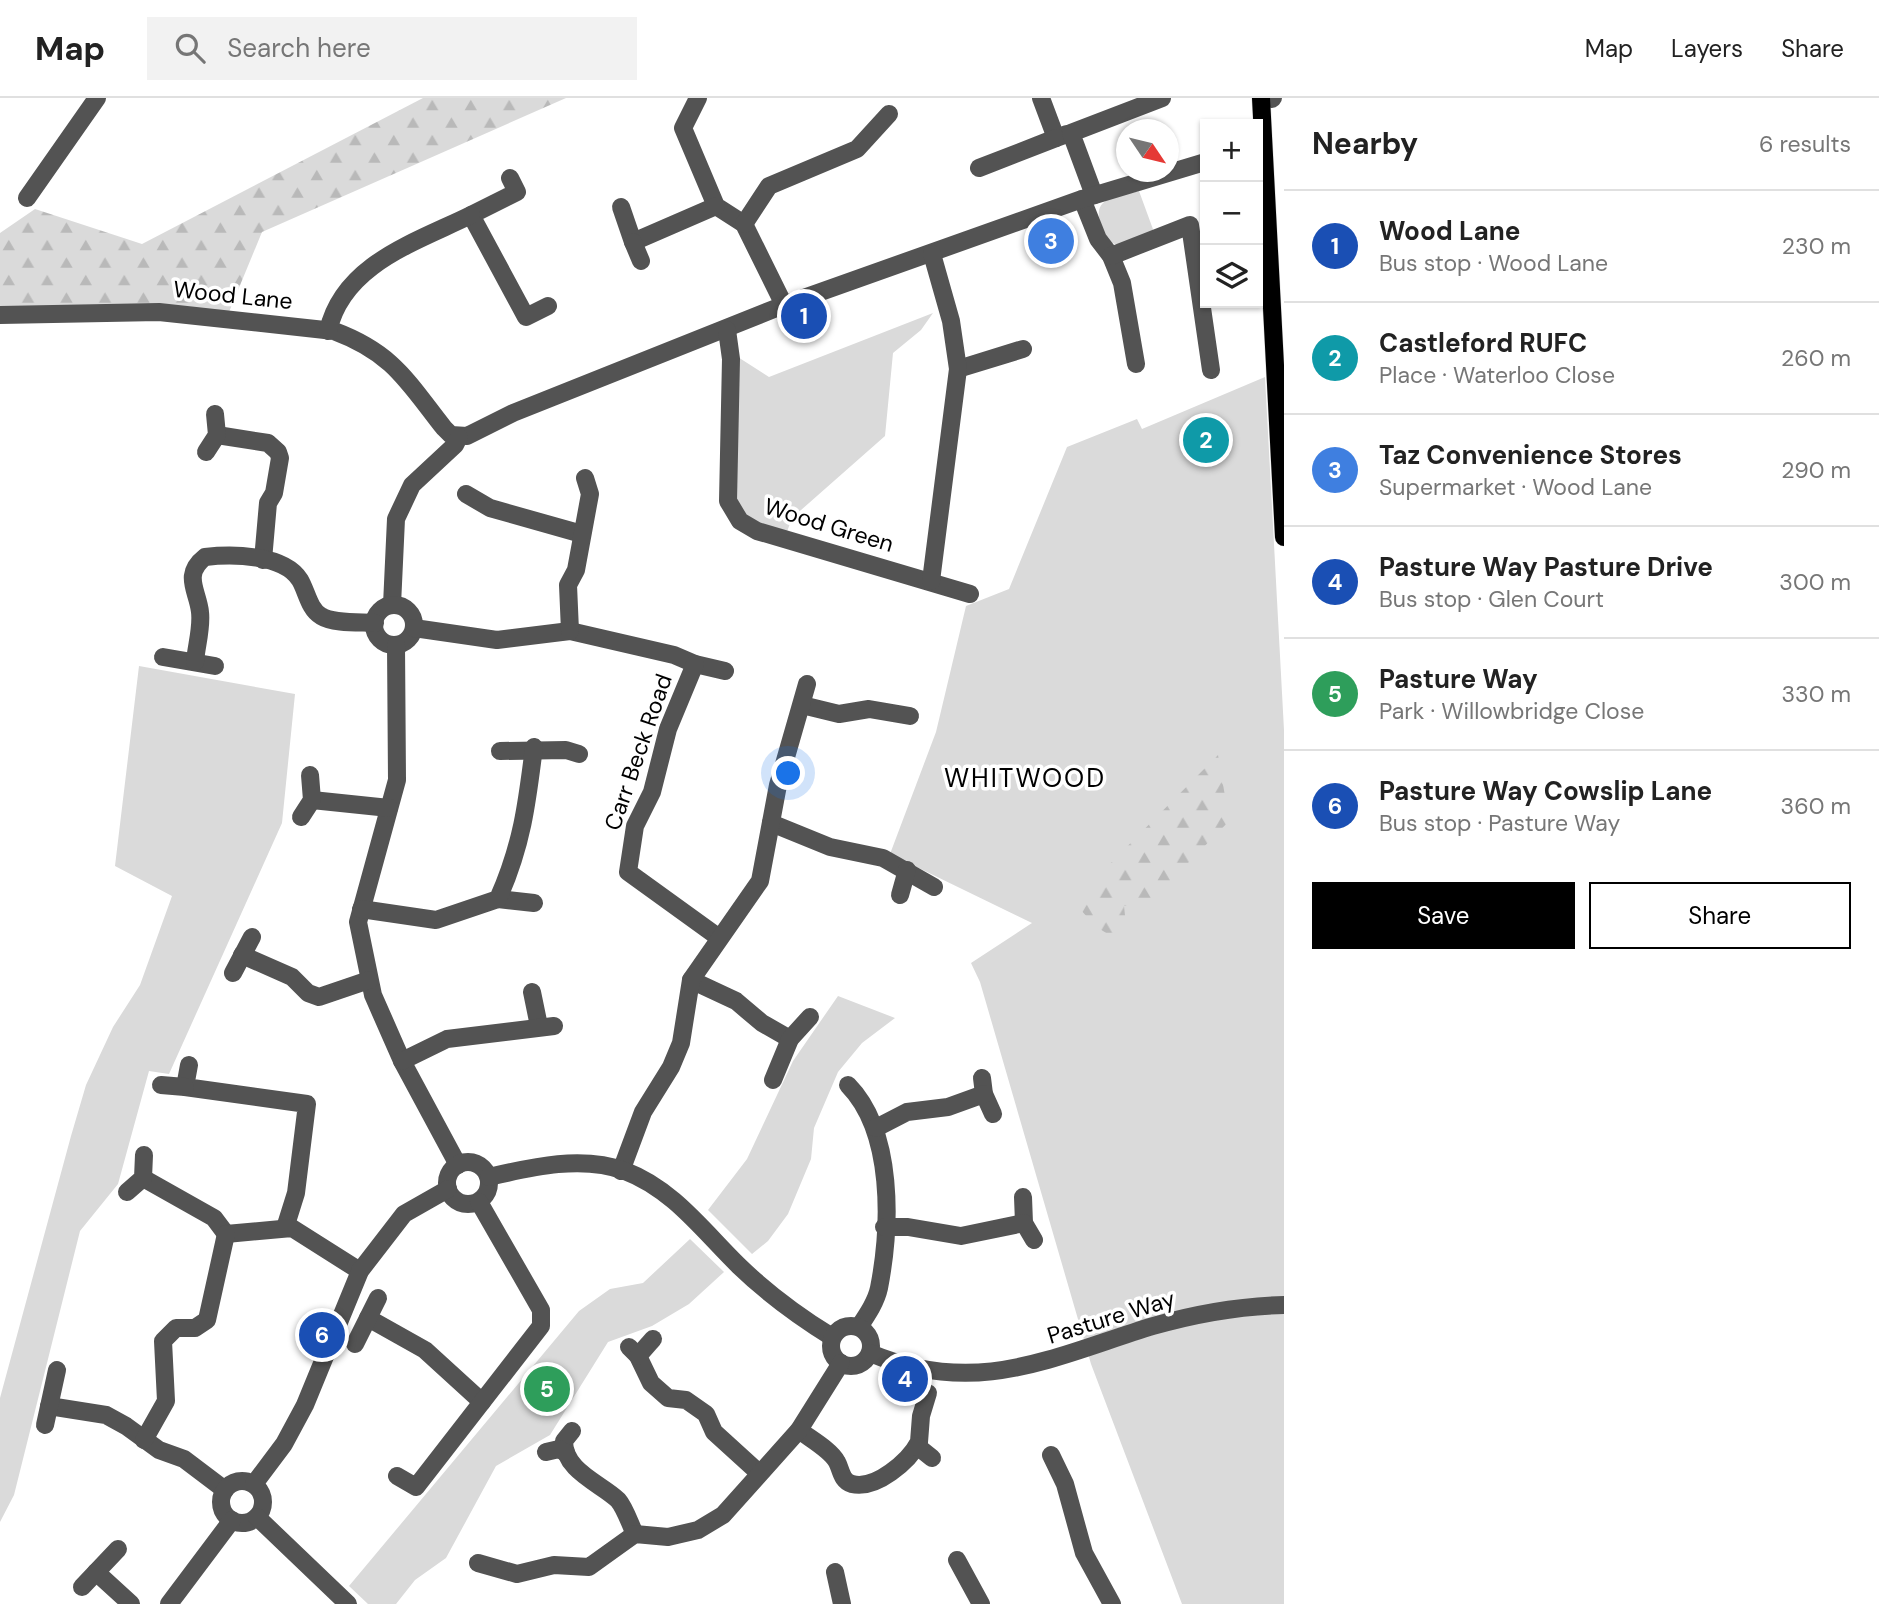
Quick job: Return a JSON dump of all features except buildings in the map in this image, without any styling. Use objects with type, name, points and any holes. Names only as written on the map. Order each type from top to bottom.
[{"type":"main road","points":[[1263,143],[1269,98]]},
{"type":"main road","points":[[1263,165],[1282,439],[1284,537]]},
{"type":"street","points":[[27,198],[97,98]]},
{"type":"street","points":[[698,98],[683,128],[716,206],[744,224],[784,304]]},
{"type":"street","points":[[1041,98],[1063,136],[1088,197],[1098,239],[1111,256],[1122,282],[1136,364]]},
{"type":"street","points":[[979,168],[1162,98]]},
{"type":"street","points":[[744,224],[769,186],[858,149],[888,114]]},
{"type":"street","points":[[392,605],[396,519],[412,485],[455,445],[459,437],[727,330],[784,304],[1088,197],[1200,163]]},
{"type":"street","points":[[328,331],[336,306],[371,265],[517,192],[510,178]]},
{"type":"street","points":[[633,242],[716,206]]},
{"type":"street","points":[[621,207],[641,261]]},
{"type":"street","points":[[471,215],[526,317],[548,306]]},
{"type":"street","points":[[1111,256],[1190,225],[1211,370]]},
{"type":"street","points":[[931,580],[958,369],[951,321],[932,254]]},
{"type":"street","name":"Wood Lane","points":[[0,315],[159,312],[328,331],[360,341],[387,358],[444,428],[459,437]]},
{"type":"street","name":"Wood Green","points":[[727,330],[731,359],[728,501],[740,521],[776,538],[931,580],[970,594]]},
{"type":"street","points":[[958,369],[1023,349]]},
{"type":"street","points":[[206,452],[217,435],[215,414]]},
{"type":"street","points":[[217,435],[268,443],[278,452],[280,458],[274,493],[268,503],[263,560]]},
{"type":"street","points":[[570,631],[568,585],[576,570],[590,494],[584,478]]},
{"type":"street","points":[[466,494],[490,508],[582,534]]},
{"type":"street","points":[[195,662],[200,612],[193,591],[194,568],[205,557],[263,560],[291,569],[299,578],[314,611],[324,618],[374,623]]},
{"type":"street","points":[[392,605],[409,611],[414,628],[408,639],[396,645],[382,641],[374,623],[381,611],[392,605]]},
{"type":"street","points":[[414,628],[497,640],[570,631],[674,655],[695,664],[725,671]]},
{"type":"street","points":[[396,645],[397,780],[358,922],[373,995],[402,1061],[458,1165]]},
{"type":"street","points":[[163,657],[215,666]]},
{"type":"street","name":"Carr Beck Road","points":[[695,664],[667,729],[652,792],[635,826],[628,872],[718,937]]},
{"type":"street","points":[[621,1171],[643,1112],[671,1067],[681,1043],[691,980],[718,937],[756,890],[778,785],[807,684]]},
{"type":"street","points":[[802,705],[839,714],[869,709],[910,716]]},
{"type":"street","points":[[498,899],[528,808],[533,749]]},
{"type":"street","points":[[500,751],[566,750],[579,754]]},
{"type":"street","points":[[301,817],[312,800],[310,775]]},
{"type":"street","points":[[312,800],[390,808]]},
{"type":"street","points":[[771,823],[830,847],[883,858],[934,887]]},
{"type":"street","points":[[900,895],[907,870]]},
{"type":"street","points":[[361,909],[436,920],[498,899],[534,903]]},
{"type":"street","points":[[233,973],[251,937]]},
{"type":"street","points":[[242,955],[292,977],[308,993],[319,997],[369,980]]},
{"type":"street","points":[[691,980],[736,1001],[762,1023],[790,1039]]},
{"type":"street","points":[[402,1061],[447,1039],[546,1026],[531,992]]},
{"type":"street","points":[[773,1080],[790,1039],[810,1017]]},
{"type":"street","points":[[185,1087],[189,1065]]},
{"type":"street","points":[[160,1085],[314,1105],[296,1193],[285,1228]]},
{"type":"street","points":[[848,1085],[860,1097],[876,1128],[884,1165],[884,1227],[878,1289],[859,1327]]},
{"type":"street","points":[[876,1128],[907,1112],[948,1107],[983,1086],[993,1114]]},
{"type":"street","points":[[127,1192],[143,1178],[144,1155]]},
{"type":"street","points":[[489,1177],[534,1167],[581,1163],[621,1171],[680,1204],[769,1294],[832,1337]]},
{"type":"street","points":[[476,1164],[489,1177],[489,1188],[479,1202],[461,1203],[448,1189],[449,1176],[458,1165],[476,1164]]},
{"type":"street","points":[[143,1178],[214,1218],[226,1234],[206,1320],[195,1328],[176,1328],[163,1341],[166,1401],[144,1440]]},
{"type":"street","points":[[254,1484],[284,1444],[305,1405],[360,1271],[404,1214],[448,1189]]},
{"type":"street","points":[[1023,1197],[1024,1223],[1034,1240]]},
{"type":"street","points":[[397,1476],[416,1487],[541,1326],[541,1310],[479,1202]]},
{"type":"street","points":[[884,1227],[908,1227],[967,1236],[1024,1223]]},
{"type":"street","points":[[226,1234],[285,1228],[308,1236],[360,1271]]},
{"type":"street","points":[[355,1343],[378,1298]]},
{"type":"street","name":"Pasture Way","points":[[870,1353],[891,1362],[930,1370],[971,1373],[1014,1370],[1074,1354],[1154,1326],[1246,1306],[1284,1306]]},
{"type":"street","points":[[368,1318],[425,1349],[482,1402]]},
{"type":"street","points":[[842,1327],[859,1327],[870,1338],[870,1353],[857,1365],[841,1363],[832,1352],[832,1337],[842,1327]]},
{"type":"street","points":[[653,1339],[633,1351],[651,1383],[668,1398],[686,1400],[706,1414],[714,1432],[758,1472]]},
{"type":"street","points":[[478,1563],[517,1573],[554,1565],[589,1567],[635,1534],[668,1537],[698,1530],[723,1515],[758,1472],[799,1430],[841,1363]]},
{"type":"street","points":[[45,1425],[57,1370]]},
{"type":"street","points":[[799,1430],[837,1460],[844,1479],[858,1483],[884,1477],[917,1446],[921,1416],[928,1393],[904,1387]]},
{"type":"street","points":[[49,1406],[106,1415],[159,1450],[184,1460],[225,1490]]},
{"type":"street","points":[[566,1453],[564,1441],[572,1431]]},
{"type":"street","points":[[917,1446],[932,1458]]},
{"type":"street","points":[[546,1452],[559,1449],[566,1453],[583,1476],[619,1501],[635,1534]]},
{"type":"street","points":[[1049,1453],[1065,1484],[1084,1553],[1112,1604]]},
{"type":"street","points":[[241,1480],[254,1484],[263,1498],[257,1517],[244,1523],[232,1520],[221,1504],[225,1490],[241,1480]]},
{"type":"street","points":[[846,1500],[858,1483]]},
{"type":"street","points":[[257,1517],[348,1604]]},
{"type":"street","points":[[179,1601],[232,1520]]},
{"type":"street","points":[[82,1587],[118,1549]]},
{"type":"street","points":[[957,1558],[981,1604]]},
{"type":"street","points":[[96,1572],[131,1604]]},
{"type":"street","points":[[835,1572],[842,1604]]},
{"type":"green space","points":[[423,98],[566,98],[262,232],[229,312],[0,320],[0,233],[35,209],[142,244]]},
{"type":"green space","points":[[1139,191],[1154,232],[1128,243],[1112,243],[1106,237],[1100,218],[1102,205],[1113,198]]},
{"type":"green space","points":[[933,313],[921,330],[893,353],[885,436],[792,518],[784,540],[734,512],[730,352],[769,377]]},
{"type":"green space","points":[[1265,377],[1284,730],[1284,1604],[1182,1604],[1091,1364],[980,982],[971,963],[1032,923],[890,854],[936,732],[966,606],[1009,589],[1067,447],[1137,419],[1142,429]]},
{"type":"green space","points":[[139,666],[295,694],[282,823],[169,1074],[149,1071],[118,1184],[80,1231],[14,1495],[0,1522],[0,1398],[71,1136],[86,1085],[113,1027],[140,985],[172,896],[115,866]]},
{"type":"green space","points":[[1218,755],[1225,796],[1236,814],[1147,905],[1124,906],[1126,925],[1111,936],[1095,926],[1073,901]]},
{"type":"green space","points":[[838,996],[895,1018],[862,1043],[838,1072],[814,1128],[811,1159],[788,1214],[768,1241],[752,1254],[708,1210],[747,1159],[793,1061]]},
{"type":"green space","points":[[690,1239],[724,1272],[689,1304],[652,1326],[608,1342],[550,1435],[496,1466],[446,1558],[415,1580],[396,1604],[368,1604],[349,1586],[579,1311],[610,1289],[643,1283]]},
{"type":"place","name":"Taz Convenience Stores","points":[[1051,241]]},
{"type":"place","name":"Wood Lane","points":[[804,316]]},
{"type":"place","name":"Castleford RUFC","points":[[1206,440]]},
{"type":"place","name":"Pasture Way Cowslip Lane","points":[[322,1335]]},
{"type":"place","name":"Pasture Way Pasture Drive","points":[[905,1379]]},
{"type":"place","name":"Pasture Way","points":[[547,1389]]},
{"type":"district","name":"WHITWOOD","points":[[1025,778]]}]
